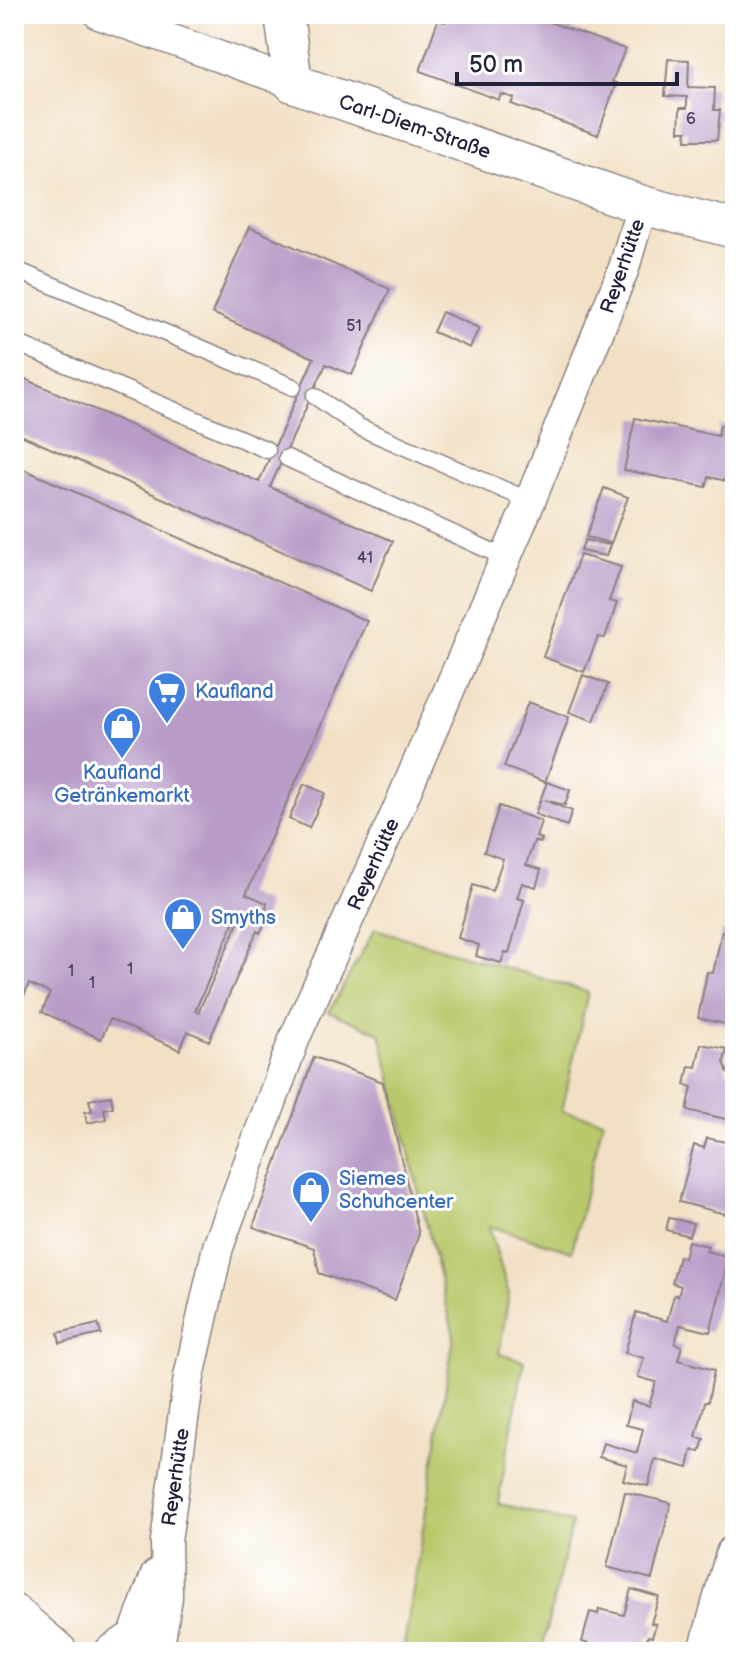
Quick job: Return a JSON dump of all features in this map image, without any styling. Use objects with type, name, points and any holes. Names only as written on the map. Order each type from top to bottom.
[{"type":"street","name":"Carl-Diem-Straße","points":[[99,14],[642,205],[735,229]]},
{"type":"street","points":[[284,14],[293,83]]},
{"type":"street","name":"Reyerhütte","points":[[158,1652],[167,1597],[166,1541],[189,1377],[218,1247],[295,1037],[396,814],[530,501],[624,268],[642,205]]},
{"type":"street","name":"Reyerhütte","points":[[109,1652],[134,1635],[166,1541]]},
{"type":"street","points":[[708,1652],[735,1554]]},
{"type":"street","points":[[14,1614],[60,1651]]},
{"type":"lane","points":[[14,269],[293,387]]},
{"type":"lane","points":[[14,342],[267,450]]},
{"type":"lane","points":[[315,396],[359,427],[530,501]]},
{"type":"lane","points":[[287,458],[506,558]]},
{"type":"green space","points":[[375,929],[588,992],[562,1111],[603,1120],[572,1251],[489,1226],[509,1294],[499,1354],[524,1361],[498,1503],[572,1523],[541,1652],[403,1652],[454,1336],[380,1033],[329,1012]]},
{"type":"building","points":[[448,14],[527,14],[625,49],[612,82],[616,83],[598,135],[511,104],[514,98],[501,94],[499,100],[420,71],[438,20],[445,22]]},
{"type":"building","points":[[668,59],[689,60],[688,87],[715,88],[714,110],[720,110],[717,140],[686,140],[687,131],[679,131],[680,108],[687,108],[687,97],[665,96]]},
{"type":"building","points":[[249,227],[390,289],[352,375],[326,364],[270,487],[393,541],[371,591],[14,432],[14,374],[259,482],[314,358],[212,313]]},
{"type":"building","points":[[442,312],[479,328],[470,348],[433,332]]},
{"type":"building","points":[[635,418],[718,436],[720,425],[735,429],[735,483],[709,477],[706,487],[624,470]]},
{"type":"building","name":"Kaufland","points":[[14,465],[367,621],[246,894],[267,903],[264,925],[260,933],[257,931],[209,1041],[188,1031],[180,1050],[110,1019],[101,1039],[42,1012],[50,993],[29,984],[14,1018]],"holes":[[[235,920],[239,921],[198,1013],[195,1011]]]},
{"type":"building","points":[[604,488],[628,497],[611,543],[586,537]]},
{"type":"building","points":[[585,540],[610,545],[606,556],[580,551]]},
{"type":"building","points":[[580,555],[621,567],[609,601],[617,603],[605,638],[598,637],[584,672],[543,657]]},
{"type":"building","points":[[583,675],[608,684],[594,721],[569,712]]},
{"type":"building","points":[[528,702],[569,717],[545,782],[504,767]]},
{"type":"building","points":[[547,782],[570,790],[565,805],[544,800],[572,811],[567,826],[535,814]]},
{"type":"building","points":[[304,784],[325,793],[309,828],[289,819]]},
{"type":"building","points":[[499,806],[541,821],[536,837],[542,839],[540,843],[534,841],[526,865],[541,870],[536,887],[522,883],[517,898],[524,900],[509,953],[505,952],[501,963],[476,956],[479,945],[458,938],[473,885],[492,891],[503,859],[484,852]]},
{"type":"building","points":[[734,902],[735,992],[731,1010],[735,1011],[735,1026],[698,1018],[707,972],[713,973],[722,931],[728,932]]},
{"type":"building","points":[[701,1044],[727,1049],[724,1062],[728,1073],[735,1074],[734,1121],[687,1110],[692,1087],[685,1085],[689,1066],[696,1067]]},
{"type":"building","points":[[314,1057],[383,1082],[419,1234],[395,1300],[319,1273],[314,1248],[253,1227]]},
{"type":"building","points":[[111,1096],[113,1107],[104,1109],[106,1119],[87,1123],[85,1112],[92,1111],[89,1100]]},
{"type":"building","points":[[707,1138],[730,1143],[725,1164],[735,1167],[735,1193],[729,1215],[679,1202],[694,1145],[704,1148]]},
{"type":"building","points":[[669,1218],[693,1223],[689,1236],[666,1230]]},
{"type":"building","points":[[688,1241],[708,1246],[706,1251],[729,1257],[710,1332],[680,1325],[675,1344],[682,1346],[678,1360],[714,1370],[708,1402],[705,1402],[696,1437],[704,1439],[700,1452],[692,1450],[688,1468],[655,1459],[648,1486],[623,1480],[627,1465],[599,1457],[603,1443],[637,1453],[643,1429],[626,1425],[632,1401],[649,1406],[656,1382],[638,1377],[644,1358],[625,1353],[636,1312],[667,1321],[674,1295],[678,1296],[681,1286],[672,1283],[679,1256],[684,1258]]},
{"type":"building","points":[[98,1324],[101,1334],[60,1343],[58,1333]]},
{"type":"building","points":[[625,1492],[671,1503],[652,1579],[607,1567]]},
{"type":"building","points":[[631,1589],[659,1597],[651,1623],[656,1624],[643,1652],[588,1652],[590,1644],[582,1642],[590,1612],[598,1614],[599,1609],[624,1615]]},
{"type":"place","name":"Kaufland","points":[[167,725]]},
{"type":"place","name":"Kaufland Getränkemarkt","points":[[122,760]]},
{"type":"place","name":"Smyths","points":[[183,951]]},
{"type":"place","name":"Siemes Schuhcenter","points":[[311,1224]]}]
